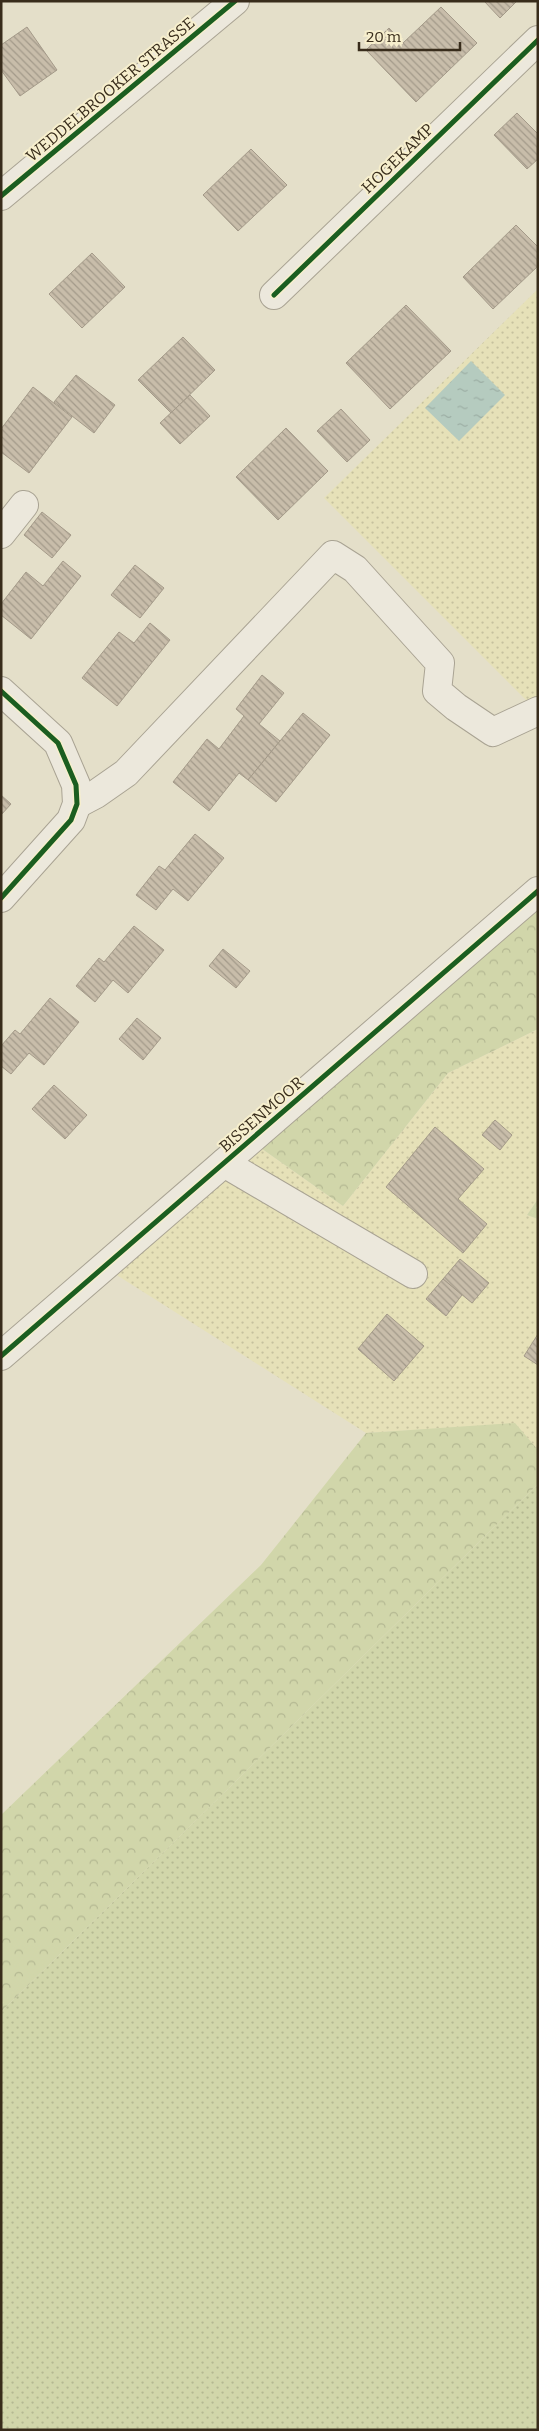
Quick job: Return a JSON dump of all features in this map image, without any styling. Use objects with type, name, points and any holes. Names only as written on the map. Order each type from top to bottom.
[{"type":"street","name":"WEDDELBROOKER STRASSE","points":[[1,196],[235,1]]},
{"type":"street","name":"HOGEKAMP","points":[[274,295],[538,40]]},
{"type":"street","points":[[1,534],[24,504]]},
{"type":"street","points":[[77,804],[96,794],[126,773],[333,555],[355,569],[440,663],[437,691],[456,707],[493,732],[538,712]]},
{"type":"street","points":[[1,690],[58,743],[76,785],[77,804],[71,820],[1,898]]},
{"type":"street","name":"BISSENMOOR","points":[[1,1356],[538,891]]},
{"type":"street","points":[[224,1163],[413,1274]]},
{"type":"shaded area","points":[[538,289],[538,712],[324,498]]},
{"type":"shaded area","points":[[538,1029],[538,1199],[527,1215],[538,1219],[538,1450],[515,1424],[366,1433],[115,1274],[258,1146],[343,1206],[448,1073]]},
{"type":"green space","points":[[538,903],[538,1029],[448,1073],[343,1206],[258,1146]]},
{"type":"green space","points":[[538,1199],[538,1219],[527,1215]]},
{"type":"green space","points":[[515,1423],[538,1450],[538,1484],[1,2012],[1,1815],[261,1565],[366,1433]]},
{"type":"green space","points":[[538,1484],[538,2430],[1,2430],[1,2012]]},
{"type":"water","points":[[471,361],[505,395],[459,441],[425,408]]},
{"type":"building","points":[[484,1],[517,1],[500,18]]},
{"type":"building","points":[[441,7],[477,43],[416,102],[366,50],[389,28],[403,43]]},
{"type":"building","points":[[27,27],[57,70],[20,96],[1,70],[1,45]]},
{"type":"building","points":[[517,113],[538,134],[538,159],[527,169],[494,135]]},
{"type":"building","points":[[251,149],[287,185],[238,231],[203,195]]},
{"type":"building","points":[[516,225],[538,247],[538,266],[493,309],[463,277]]},
{"type":"building","points":[[92,253],[125,287],[82,328],[49,294]]},
{"type":"building","points":[[406,305],[451,351],[390,409],[346,363]]},
{"type":"building","points":[[183,337],[215,370],[171,413],[138,380]]},
{"type":"building","points":[[76,375],[115,405],[94,433],[54,402]]},
{"type":"building","points":[[33,387],[72,417],[29,473],[1,452],[1,429]]},
{"type":"building","points":[[190,395],[210,416],[180,444],[160,423]]},
{"type":"building","points":[[341,409],[370,440],[347,462],[317,431]]},
{"type":"building","points":[[286,428],[328,471],[278,520],[236,477]]},
{"type":"building","points":[[42,512],[71,535],[52,558],[24,535]]},
{"type":"building","points":[[63,561],[81,576],[31,639],[1,615],[1,604],[26,572],[43,586]]},
{"type":"building","points":[[135,565],[164,588],[140,618],[111,595]]},
{"type":"building","points":[[150,623],[170,640],[117,706],[82,678],[119,632],[134,643]]},
{"type":"building","points":[[262,675],[284,693],[259,724],[280,741],[248,780],[239,773],[209,811],[173,782],[207,739],[219,749],[244,716],[236,709]]},
{"type":"building","points":[[303,713],[330,735],[276,802],[248,780]]},
{"type":"building","points":[[1,795],[11,804],[1,815]]},
{"type":"building","points":[[195,834],[224,858],[188,901],[173,889],[156,910],[136,895],[159,866],[165,870]]},
{"type":"building","points":[[134,926],[164,950],[128,993],[113,980],[95,1002],[76,986],[99,958],[104,962]]},
{"type":"building","points":[[223,949],[250,971],[236,988],[209,966]]},
{"type":"building","points":[[50,998],[79,1022],[44,1065],[29,1053],[11,1074],[1,1066],[1,1046],[15,1030],[20,1034]]},
{"type":"building","points":[[137,1018],[161,1038],[143,1060],[119,1039]]},
{"type":"building","points":[[54,1085],[87,1115],[65,1139],[32,1109]]},
{"type":"building","points":[[495,1120],[512,1135],[500,1150],[482,1135]]},
{"type":"building","points":[[435,1127],[484,1169],[458,1199],[487,1224],[463,1253],[386,1187]]},
{"type":"building","points":[[460,1259],[489,1283],[472,1303],[443,1279]]},
{"type":"building","points":[[443,1279],[462,1295],[446,1316],[426,1299]]},
{"type":"building","points":[[387,1314],[424,1346],[394,1381],[358,1349]]},
{"type":"building","points":[[538,1334],[538,1365],[524,1356]]},
{"type":"cycle path","points":[[1,196],[235,1]]},
{"type":"cycle path","points":[[274,295],[538,40]]},
{"type":"cycle path","points":[[1,691],[58,743],[76,785],[77,804],[71,820],[1,898]]},
{"type":"cycle path","points":[[1,1356],[538,891]]}]
